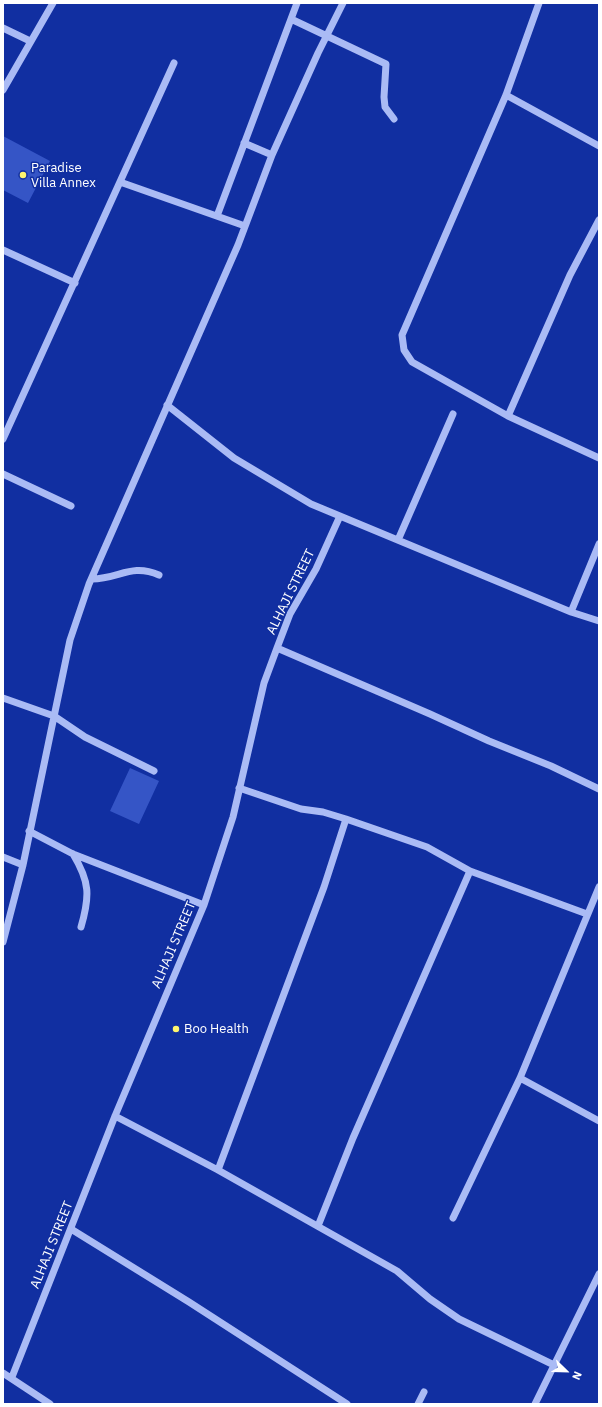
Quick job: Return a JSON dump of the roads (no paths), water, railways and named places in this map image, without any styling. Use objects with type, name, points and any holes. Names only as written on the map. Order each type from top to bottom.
[{"type":"street","points":[[3,90],[53,3]]},
{"type":"street","points":[[217,216],[296,3]]},
{"type":"street","points":[[3,942],[23,865],[70,640],[92,578],[245,226],[272,155],[327,34],[343,3]]},
{"type":"street","points":[[539,3],[506,95],[402,335],[404,350],[412,362],[508,416],[599,458]]},
{"type":"street","points":[[291,19],[327,34],[386,64],[384,97],[385,107],[394,119]]},
{"type":"street","points":[[3,28],[30,41]]},
{"type":"street","points":[[3,439],[76,283],[174,63]]},
{"type":"street","points":[[506,95],[599,146]]},
{"type":"street","points":[[244,143],[272,155]]},
{"type":"street","points":[[120,182],[245,226]]},
{"type":"street","points":[[508,416],[570,275],[599,220]]},
{"type":"street","points":[[3,250],[76,283]]},
{"type":"street","points":[[167,405],[234,458],[311,504],[571,612],[599,621]]},
{"type":"street","points":[[398,540],[453,414]]},
{"type":"street","points":[[3,474],[71,506]]},
{"type":"street","name":"ALHAJI STREET","points":[[12,1378],[115,1116],[204,905],[233,817],[264,683],[277,648],[290,614],[316,569],[340,516]]},
{"type":"street","points":[[571,612],[599,544]]},
{"type":"street","points":[[92,578],[103,579],[138,570],[150,571],[159,575]]},
{"type":"street","points":[[277,648],[489,741],[552,766],[599,789]]},
{"type":"street","points":[[3,698],[54,716],[85,737],[154,771]]},
{"type":"street","points":[[239,788],[301,809],[322,812],[346,819],[427,848],[470,871],[587,914]]},
{"type":"street","points":[[218,1170],[324,887],[346,819]]},
{"type":"street","points":[[29,831],[73,854],[204,905]]},
{"type":"street","points":[[73,854],[82,868],[88,887],[87,906],[81,927]]},
{"type":"street","points":[[3,857],[23,865]]},
{"type":"street","points":[[318,1226],[353,1138],[470,871]]},
{"type":"street","points":[[453,1218],[520,1078],[599,887]]},
{"type":"street","points":[[520,1078],[599,1121]]},
{"type":"street","points":[[115,1116],[218,1170],[397,1271],[459,1319],[554,1366]]},
{"type":"street","points":[[71,1229],[189,1302],[347,1404]]},
{"type":"street","points":[[535,1404],[599,1274]]},
{"type":"street","points":[[3,1373],[50,1404]]},
{"type":"street","points":[[418,1404],[424,1392]]},
{"type":"place","name":"Paradise Villa Annex","points":[[23,175]]},
{"type":"place","name":"Boo Health","points":[[176,1029]]}]
